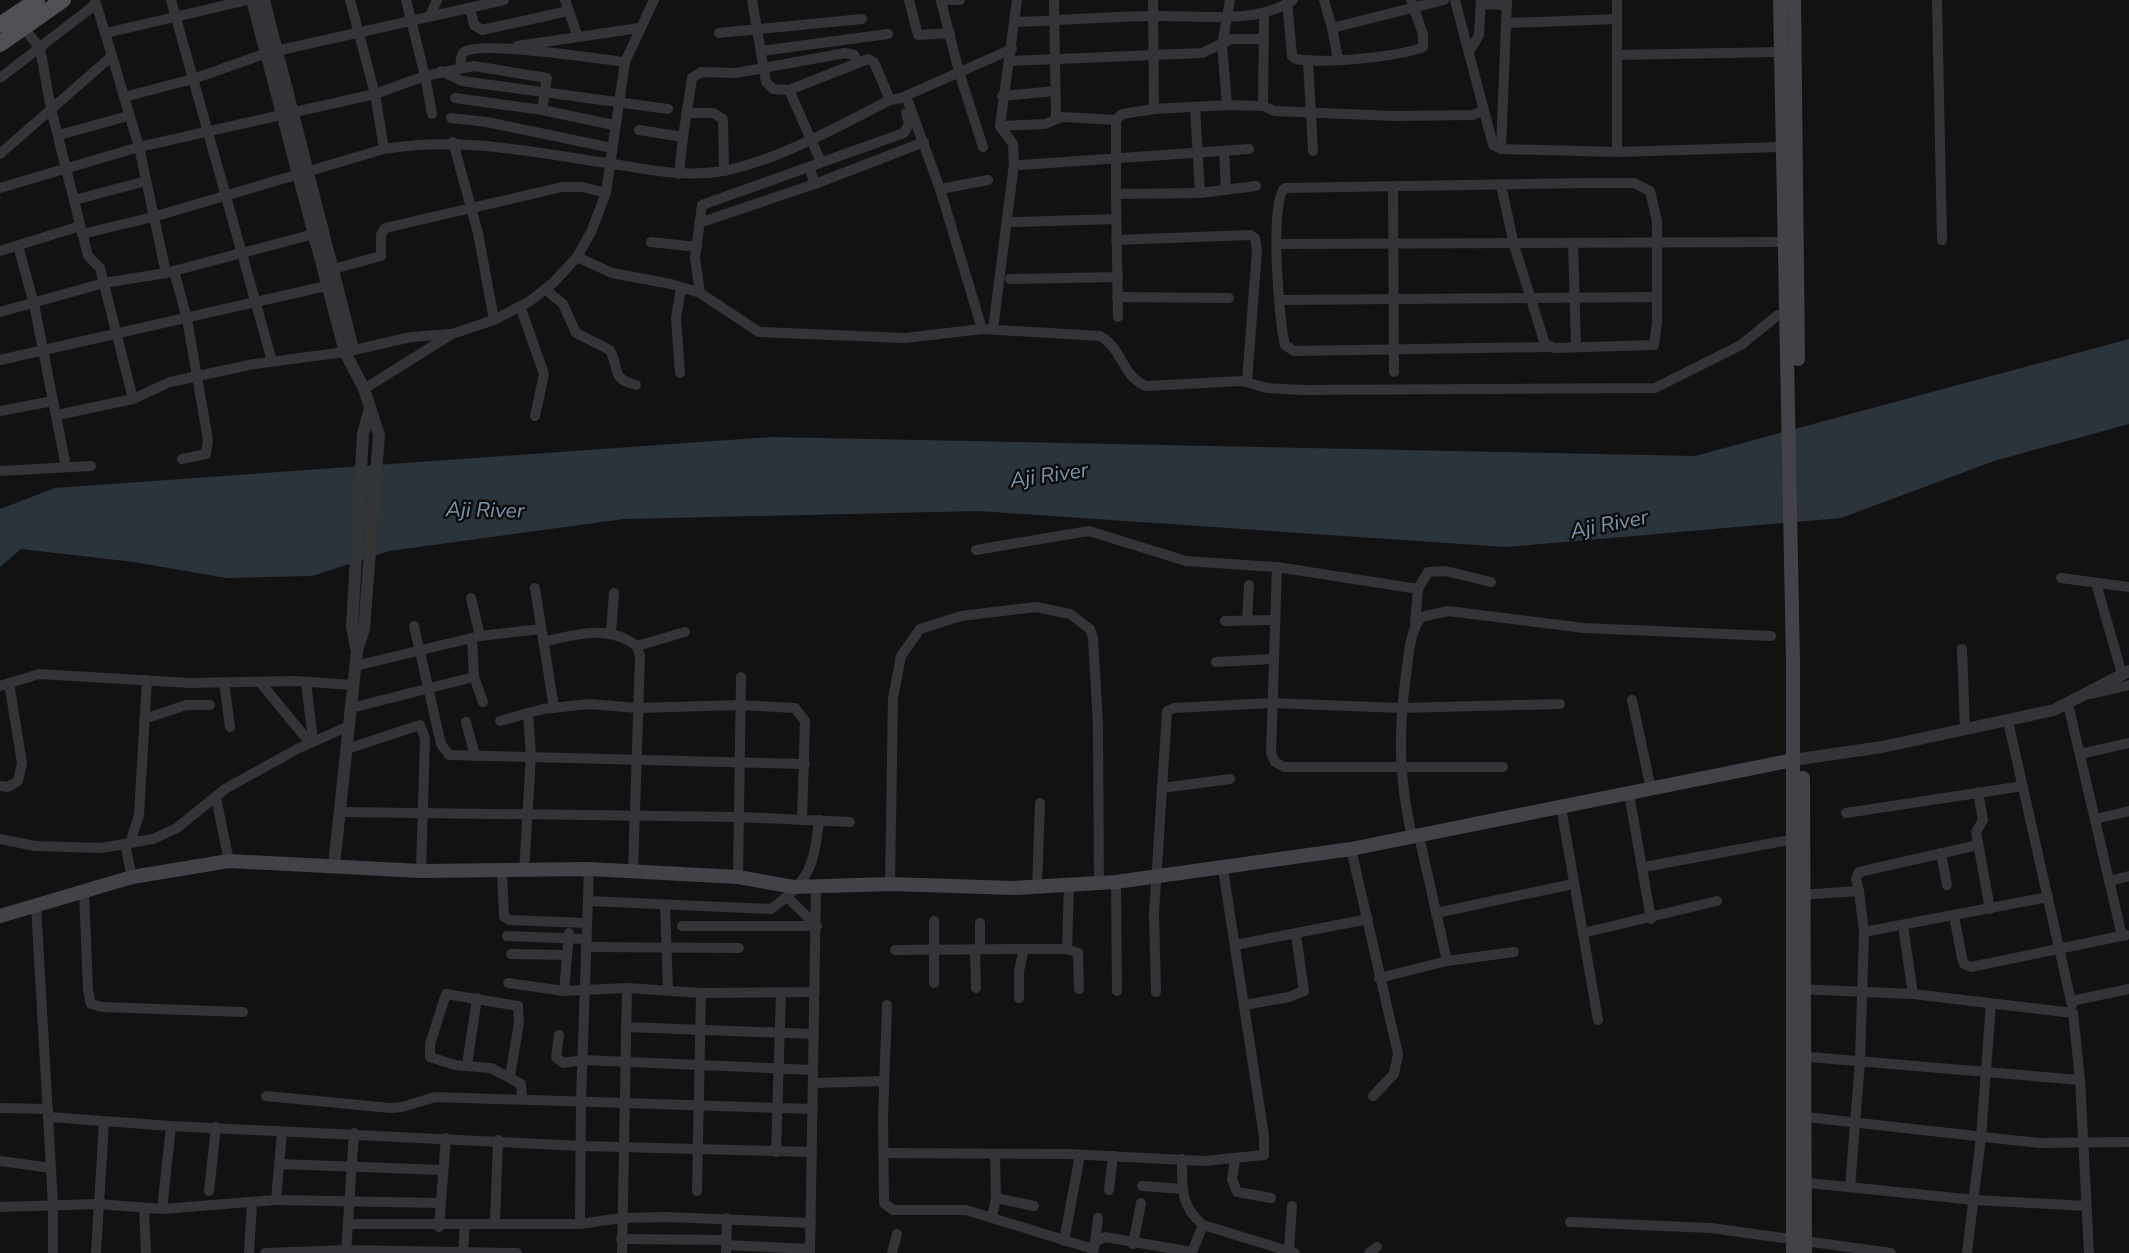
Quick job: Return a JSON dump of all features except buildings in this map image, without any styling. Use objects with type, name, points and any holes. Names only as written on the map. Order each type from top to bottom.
[{"type":"main road","points":[[0,25],[37,0]]},
{"type":"main road","points":[[0,44],[22,26],[64,0]]},
{"type":"main road","points":[[1780,0],[1781,52],[1789,130],[1782,147],[1791,242]]},
{"type":"main road","points":[[1794,0],[1789,130],[1798,759],[1799,1247]]},
{"type":"main road","points":[[0,916],[132,877],[229,861],[288,866],[334,865],[421,870],[633,871],[738,877],[791,892],[816,887],[883,884],[1037,887],[1099,884],[1223,869],[1351,849],[1798,759]]},
{"type":"main road","points":[[1798,759],[1794,839],[1799,895]]},
{"type":"street","points":[[171,0],[272,361]]},
{"type":"street","points":[[106,33],[250,0],[273,52]]},
{"type":"street","points":[[264,0],[273,52],[333,269],[331,284]]},
{"type":"street","points":[[350,0],[375,94],[384,149]]},
{"type":"street","points":[[406,0],[413,19],[432,114]]},
{"type":"street","points":[[430,16],[437,0]]},
{"type":"street","points":[[124,97],[193,79],[273,52],[358,30],[504,0]]},
{"type":"street","points":[[363,389],[452,334],[494,320],[520,306],[545,289],[576,257],[591,232],[606,193],[625,62],[654,0]]},
{"type":"street","points":[[752,0],[769,86],[789,90],[857,61],[868,59],[899,98],[924,142],[988,329]]},
{"type":"street","points":[[909,0],[918,35],[950,33]]},
{"type":"street","points":[[960,0],[941,1],[959,72],[983,147]]},
{"type":"street","points":[[988,329],[1015,150],[1000,126],[1017,0]]},
{"type":"street","points":[[1054,0],[1056,118]]},
{"type":"street","points":[[1153,0],[1154,109]]},
{"type":"street","points":[[1227,105],[1222,45],[1230,0]]},
{"type":"street","points":[[1324,0],[1338,59]]},
{"type":"street","points":[[1332,28],[1413,5],[1444,0]]},
{"type":"street","points":[[1455,0],[1493,145],[1501,149],[1617,152],[1782,147]]},
{"type":"street","points":[[1617,0],[1617,152]]},
{"type":"street","points":[[1937,0],[1942,240]]},
{"type":"street","points":[[1015,22],[1153,16],[1229,16],[1264,13],[1289,1],[1292,56],[1308,60],[1338,59],[1423,47],[1423,34],[1413,5]]},
{"type":"street","points":[[0,78],[96,2],[139,147],[153,217],[187,319],[198,376],[208,447],[206,454],[182,460]]},
{"type":"street","points":[[1469,52],[1479,35],[1481,2],[1507,2],[1501,149]]},
{"type":"street","points":[[470,9],[474,25],[482,30],[567,6],[578,37]]},
{"type":"street","points":[[1263,106],[1264,13]]},
{"type":"street","points":[[719,33],[862,19]]},
{"type":"street","points":[[1507,23],[1617,19]]},
{"type":"street","points":[[22,26],[40,48],[51,109],[81,230],[88,256],[100,268],[119,334],[133,399]]},
{"type":"street","points":[[460,68],[462,56],[467,51],[507,48],[639,28]]},
{"type":"street","points":[[761,51],[888,34]]},
{"type":"street","points":[[1009,61],[1202,53],[1232,39],[1264,38]]},
{"type":"street","points":[[542,110],[551,41]]},
{"type":"street","points":[[507,48],[625,62]]},
{"type":"street","points":[[0,251],[81,230],[153,217],[384,149],[422,142],[453,142],[679,174],[724,171],[810,141],[899,98],[1012,49]]},
{"type":"street","points":[[1617,55],[1781,52]]},
{"type":"street","points":[[679,174],[686,113],[696,74],[736,73],[845,53],[854,55],[857,61]]},
{"type":"street","points":[[0,154],[112,56]]},
{"type":"street","points":[[1308,60],[1313,151]]},
{"type":"street","points":[[0,188],[139,147],[375,94],[441,71],[474,66],[547,78]]},
{"type":"street","points":[[441,71],[462,81],[668,109]]},
{"type":"street","points":[[789,90],[821,162]]},
{"type":"street","points":[[1002,96],[1055,91]]},
{"type":"street","points":[[455,98],[542,110],[614,125]]},
{"type":"street","points":[[700,293],[695,270],[699,223],[705,202],[904,133],[909,124],[899,98]]},
{"type":"street","points":[[1118,317],[1116,120],[1122,114],[1154,109],[1227,105],[1263,106],[1274,111],[1394,116],[1473,115],[1484,110]]},
{"type":"street","points":[[1195,108],[1200,193]]},
{"type":"street","points":[[686,113],[713,113],[723,119],[724,171]]},
{"type":"street","points":[[59,135],[128,116]]},
{"type":"street","points":[[452,118],[612,148]]},
{"type":"street","points":[[1000,126],[1045,124],[1056,118],[1116,120]]},
{"type":"street","points":[[639,130],[683,137]]},
{"type":"street","points":[[453,142],[472,210],[494,320]]},
{"type":"street","points":[[699,223],[815,184],[924,142]]},
{"type":"street","points":[[1021,165],[1250,149]]},
{"type":"street","points":[[1224,152],[1227,189]]},
{"type":"street","points":[[809,167],[815,184]]},
{"type":"street","points":[[305,173],[314,234],[349,351],[379,435],[358,628]]},
{"type":"street","points":[[940,189],[988,180]]},
{"type":"street","points":[[74,200],[146,181]]},
{"type":"street","points":[[1501,185],[1514,245],[1532,297],[1540,336],[1549,347]]},
{"type":"street","points":[[1644,185],[1654,203],[1657,240],[1657,323],[1654,345],[1289,350],[1284,339],[1279,300],[1276,204],[1280,190],[1394,187],[1644,185]]},
{"type":"street","points":[[1116,194],[1200,193],[1256,186]]},
{"type":"street","points":[[333,269],[381,256],[381,235],[385,228],[562,187],[582,187],[606,193]]},
{"type":"street","points":[[1394,187],[1394,372]]},
{"type":"street","points":[[1014,222],[1116,219]]},
{"type":"street","points":[[0,312],[104,283],[170,272],[314,234]]},
{"type":"street","points":[[1116,240],[1250,235],[1255,238],[1257,250],[1247,382]]},
{"type":"street","points":[[1278,244],[1514,245],[1657,240],[1791,242]]},
{"type":"street","points":[[651,242],[697,247]]},
{"type":"street","points":[[1573,243],[1576,347]]},
{"type":"street","points":[[18,246],[34,304],[66,467]]},
{"type":"street","points":[[576,257],[612,273],[700,293],[753,329],[765,333],[905,338],[988,329],[1100,336],[1110,343],[1135,382],[1146,386],[1247,382],[1267,388],[1303,390],[1655,388],[1741,345],[1792,312]]},
{"type":"street","points":[[1010,279],[1118,277]]},
{"type":"street","points":[[0,360],[187,319],[256,299],[331,284]]},
{"type":"street","points":[[680,373],[676,318],[681,288]]},
{"type":"street","points":[[545,289],[564,304],[576,333],[610,350],[622,382],[636,385]]},
{"type":"street","points":[[1117,296],[1229,298]]},
{"type":"street","points":[[1279,300],[1656,297]]},
{"type":"street","points":[[520,306],[544,374],[535,416]]},
{"type":"street","points":[[57,415],[133,399],[170,382],[198,376],[272,361],[349,351],[411,337],[452,334]]},
{"type":"street","points":[[0,411],[54,401]]},
{"type":"street","points":[[334,865],[357,651],[363,434],[370,407]]},
{"type":"street","points":[[0,471],[91,466]]},
{"type":"street","points":[[976,550],[1089,531],[1186,561],[1277,568],[1418,589]]},
{"type":"street","points":[[1277,568],[1271,703],[1271,753],[1275,762],[1284,767],[1503,767]]},
{"type":"street","points":[[1447,961],[1400,768],[1401,708],[1415,625],[1418,589],[1429,572],[1437,570],[1491,582]]},
{"type":"street","points":[[2061,578],[2129,587]]},
{"type":"street","points":[[1798,759],[1882,747],[2008,721],[2068,704],[2126,672],[2096,583]]},
{"type":"street","points":[[1247,620],[1249,585]]},
{"type":"street","points":[[536,588],[554,708]]},
{"type":"street","points":[[611,632],[614,593]]},
{"type":"street","points":[[471,597],[476,637],[474,677],[483,702]]},
{"type":"street","points":[[883,884],[892,698],[901,656],[920,629],[961,615],[1036,607],[1070,614],[1090,629],[1093,638],[1098,725],[1099,884]]},
{"type":"street","points":[[1415,625],[1427,614],[1448,611],[1584,628],[1771,636]]},
{"type":"street","points":[[1225,621],[1274,620]]},
{"type":"street","points":[[414,626],[443,750],[456,757],[637,758],[740,765],[806,764]]},
{"type":"street","points":[[355,666],[476,637],[541,629]]},
{"type":"street","points":[[543,642],[583,632],[611,632],[637,646],[685,632]]},
{"type":"street","points":[[633,871],[640,656],[637,646]]},
{"type":"street","points":[[1962,649],[1965,730]]},
{"type":"street","points":[[1216,662],[1273,659]]},
{"type":"street","points":[[0,786],[8,787],[18,780],[22,763],[4,684],[34,674],[147,680],[353,685]]},
{"type":"street","points":[[351,708],[474,677]]},
{"type":"street","points":[[738,877],[741,677]]},
{"type":"street","points":[[132,877],[128,844],[139,815],[147,680]]},
{"type":"street","points":[[224,682],[230,727]]},
{"type":"street","points":[[260,682],[311,742]]},
{"type":"street","points":[[306,682],[311,742]]},
{"type":"street","points":[[2084,696],[2129,685]]},
{"type":"street","points":[[1632,700],[1651,789]]},
{"type":"street","points":[[1156,992],[1157,876],[1167,711],[1174,708],[1271,703],[1401,708],[1560,704]]},
{"type":"street","points":[[500,721],[554,708],[602,704],[637,708],[739,705],[795,708],[802,713],[805,721],[806,764],[802,820]]},
{"type":"street","points":[[1954,916],[1960,952],[1967,966],[2126,935],[2109,881],[2068,704]]},
{"type":"street","points":[[144,719],[186,705],[210,705]]},
{"type":"street","points":[[524,872],[531,756],[528,713]]},
{"type":"street","points":[[346,749],[437,719]]},
{"type":"street","points":[[2008,721],[2073,1013],[2080,1080],[2081,1142],[2089,1253]]},
{"type":"street","points":[[466,722],[475,756]]},
{"type":"street","points":[[420,725],[425,738],[421,870]]},
{"type":"street","points":[[0,839],[35,846],[101,848],[153,839],[177,828],[216,797],[311,742],[349,726]]},
{"type":"street","points":[[2080,754],[2129,743]]},
{"type":"street","points":[[1162,788],[1230,779]]},
{"type":"street","points":[[1846,813],[2023,786]]},
{"type":"street","points":[[1978,792],[1983,820],[1976,829],[1990,909]]},
{"type":"street","points":[[1629,794],[1644,867],[1651,919]]},
{"type":"street","points":[[216,797],[229,861]]},
{"type":"street","points":[[1037,887],[1040,803]]},
{"type":"street","points":[[1561,807],[1598,1020]]},
{"type":"street","points":[[2095,819],[2129,811]]},
{"type":"street","points":[[340,812],[850,821]]},
{"type":"street","points":[[587,901],[771,909],[808,876],[813,865],[819,820]]},
{"type":"street","points":[[1644,867],[1794,839]]},
{"type":"street","points":[[1850,1186],[1863,993],[1864,932],[1856,879],[1859,872],[1978,845]]},
{"type":"street","points":[[1351,849],[1398,1054],[1394,1074],[1373,1096]]},
{"type":"street","points":[[1941,853],[1947,885]]},
{"type":"street","points":[[580,1224],[581,1100],[589,869]]},
{"type":"street","points":[[884,1153],[1235,1160],[1259,1158],[1266,1151],[1223,869]]},
{"type":"street","points":[[502,872],[501,911],[504,917],[587,923]]},
{"type":"street","points":[[2109,881],[2129,876]]},
{"type":"street","points":[[1116,882],[1117,991]]},
{"type":"street","points":[[1436,914],[1573,884]]},
{"type":"street","points":[[1067,949],[1069,886]]},
{"type":"street","points":[[621,1239],[810,1251],[816,887]]},
{"type":"street","points":[[83,890],[88,990],[92,1004],[102,1007],[243,1012]]},
{"type":"street","points":[[1799,895],[1858,891]]},
{"type":"street","points":[[791,892],[817,926]]},
{"type":"street","points":[[1864,932],[2048,897]]},
{"type":"street","points":[[1583,933],[1651,919],[1717,901]]},
{"type":"street","points":[[36,905],[49,1113],[53,1253]]},
{"type":"street","points":[[665,905],[664,947],[668,990]]},
{"type":"street","points":[[1235,945],[1368,919]]},
{"type":"street","points":[[934,921],[934,983]]},
{"type":"street","points":[[564,991],[570,923]]},
{"type":"street","points":[[976,988],[981,923]]},
{"type":"street","points":[[682,926],[817,926]]},
{"type":"street","points":[[1903,926],[1913,994]]},
{"type":"street","points":[[1244,1004],[1289,997],[1304,991],[1296,935]]},
{"type":"street","points":[[507,936],[569,937],[586,943],[739,948]]},
{"type":"street","points":[[1019,998],[1018,971],[1024,949]]},
{"type":"street","points":[[895,950],[1067,949],[1078,953],[1079,989]]},
{"type":"street","points":[[1380,978],[1447,961],[1514,952]]},
{"type":"street","points":[[511,954],[567,955]]},
{"type":"street","points":[[508,983],[564,991],[627,988],[701,993],[816,992]]},
{"type":"street","points":[[622,1253],[627,988]]},
{"type":"street","points":[[1798,989],[1913,994],[2073,1013]]},
{"type":"street","points":[[2071,1001],[2129,989]]},
{"type":"street","points":[[697,1191],[701,993]]},
{"type":"street","points":[[776,1152],[781,993]]},
{"type":"street","points":[[510,1076],[519,1023],[517,1006],[446,994],[428,1052],[434,1060],[491,1068],[510,1076],[521,1084],[522,1099]]},
{"type":"street","points":[[467,1065],[477,998]]},
{"type":"street","points":[[1967,1253],[1975,1200],[1991,1004]]},
{"type":"street","points":[[887,1005],[884,1198],[888,1207],[966,1210],[1094,1248]]},
{"type":"street","points":[[626,1027],[814,1034]]},
{"type":"street","points":[[559,1035],[558,1062],[583,1060],[813,1070]]},
{"type":"street","points":[[1799,1056],[2080,1080]]},
{"type":"street","points":[[814,1083],[884,1081]]},
{"type":"street","points":[[266,1096],[390,1108],[435,1097],[813,1109]]},
{"type":"street","points":[[0,1108],[104,1122],[171,1126],[582,1146],[812,1152]]},
{"type":"street","points":[[1799,1117],[1981,1137],[2129,1142]]},
{"type":"street","points":[[96,1253],[104,1122]]},
{"type":"street","points":[[162,1209],[171,1126]]},
{"type":"street","points":[[209,1191],[216,1127]]},
{"type":"street","points":[[276,1200],[282,1132]]},
{"type":"street","points":[[347,1252],[350,1165],[354,1133]]},
{"type":"street","points":[[439,1227],[446,1138]]},
{"type":"street","points":[[495,1222],[498,1140]]},
{"type":"street","points":[[992,1216],[996,1198],[995,1154]]},
{"type":"street","points":[[1064,1241],[1080,1155]]},
{"type":"street","points":[[1109,1190],[1113,1156]]},
{"type":"street","points":[[1182,1159],[1186,1208],[1203,1225],[1266,1249],[1292,1252],[1292,1206]]},
{"type":"street","points":[[1235,1160],[1232,1179],[1237,1192],[1271,1198]]},
{"type":"street","points":[[0,1161],[51,1168]]},
{"type":"street","points":[[279,1164],[443,1170]]},
{"type":"street","points":[[1799,1182],[1975,1200],[2086,1206]]},
{"type":"street","points":[[1142,1186],[1184,1189]]},
{"type":"street","points":[[996,1198],[1034,1206]]},
{"type":"street","points":[[0,1207],[53,1208],[98,1204],[162,1209],[276,1200],[441,1203]]},
{"type":"street","points":[[248,1253],[252,1202]]},
{"type":"street","points":[[1133,1244],[1141,1203]]},
{"type":"street","points":[[144,1208],[146,1253]]},
{"type":"street","points":[[348,1224],[439,1227],[495,1222],[580,1224],[621,1218],[727,1218],[811,1223]]},
{"type":"street","points":[[726,1246],[727,1218]]},
{"type":"street","points":[[1094,1248],[1098,1218]]},
{"type":"street","points":[[1570,1222],[1711,1228],[1799,1247],[1891,1253]]},
{"type":"street","points":[[463,1252],[465,1224]]},
{"type":"street","points":[[1094,1248],[1105,1237],[1192,1253],[1203,1225]]},
{"type":"street","points":[[892,1253],[897,1234]]},
{"type":"street","points":[[265,1253],[517,1253]]},
{"type":"water","name":"Aji River","points":[[2129,339],[2129,424],[1994,461],[1841,518],[1506,547],[979,511],[624,519],[389,551],[312,576],[226,578],[134,562],[21,549],[0,567],[0,509],[55,488],[771,437],[1695,456]]}]
